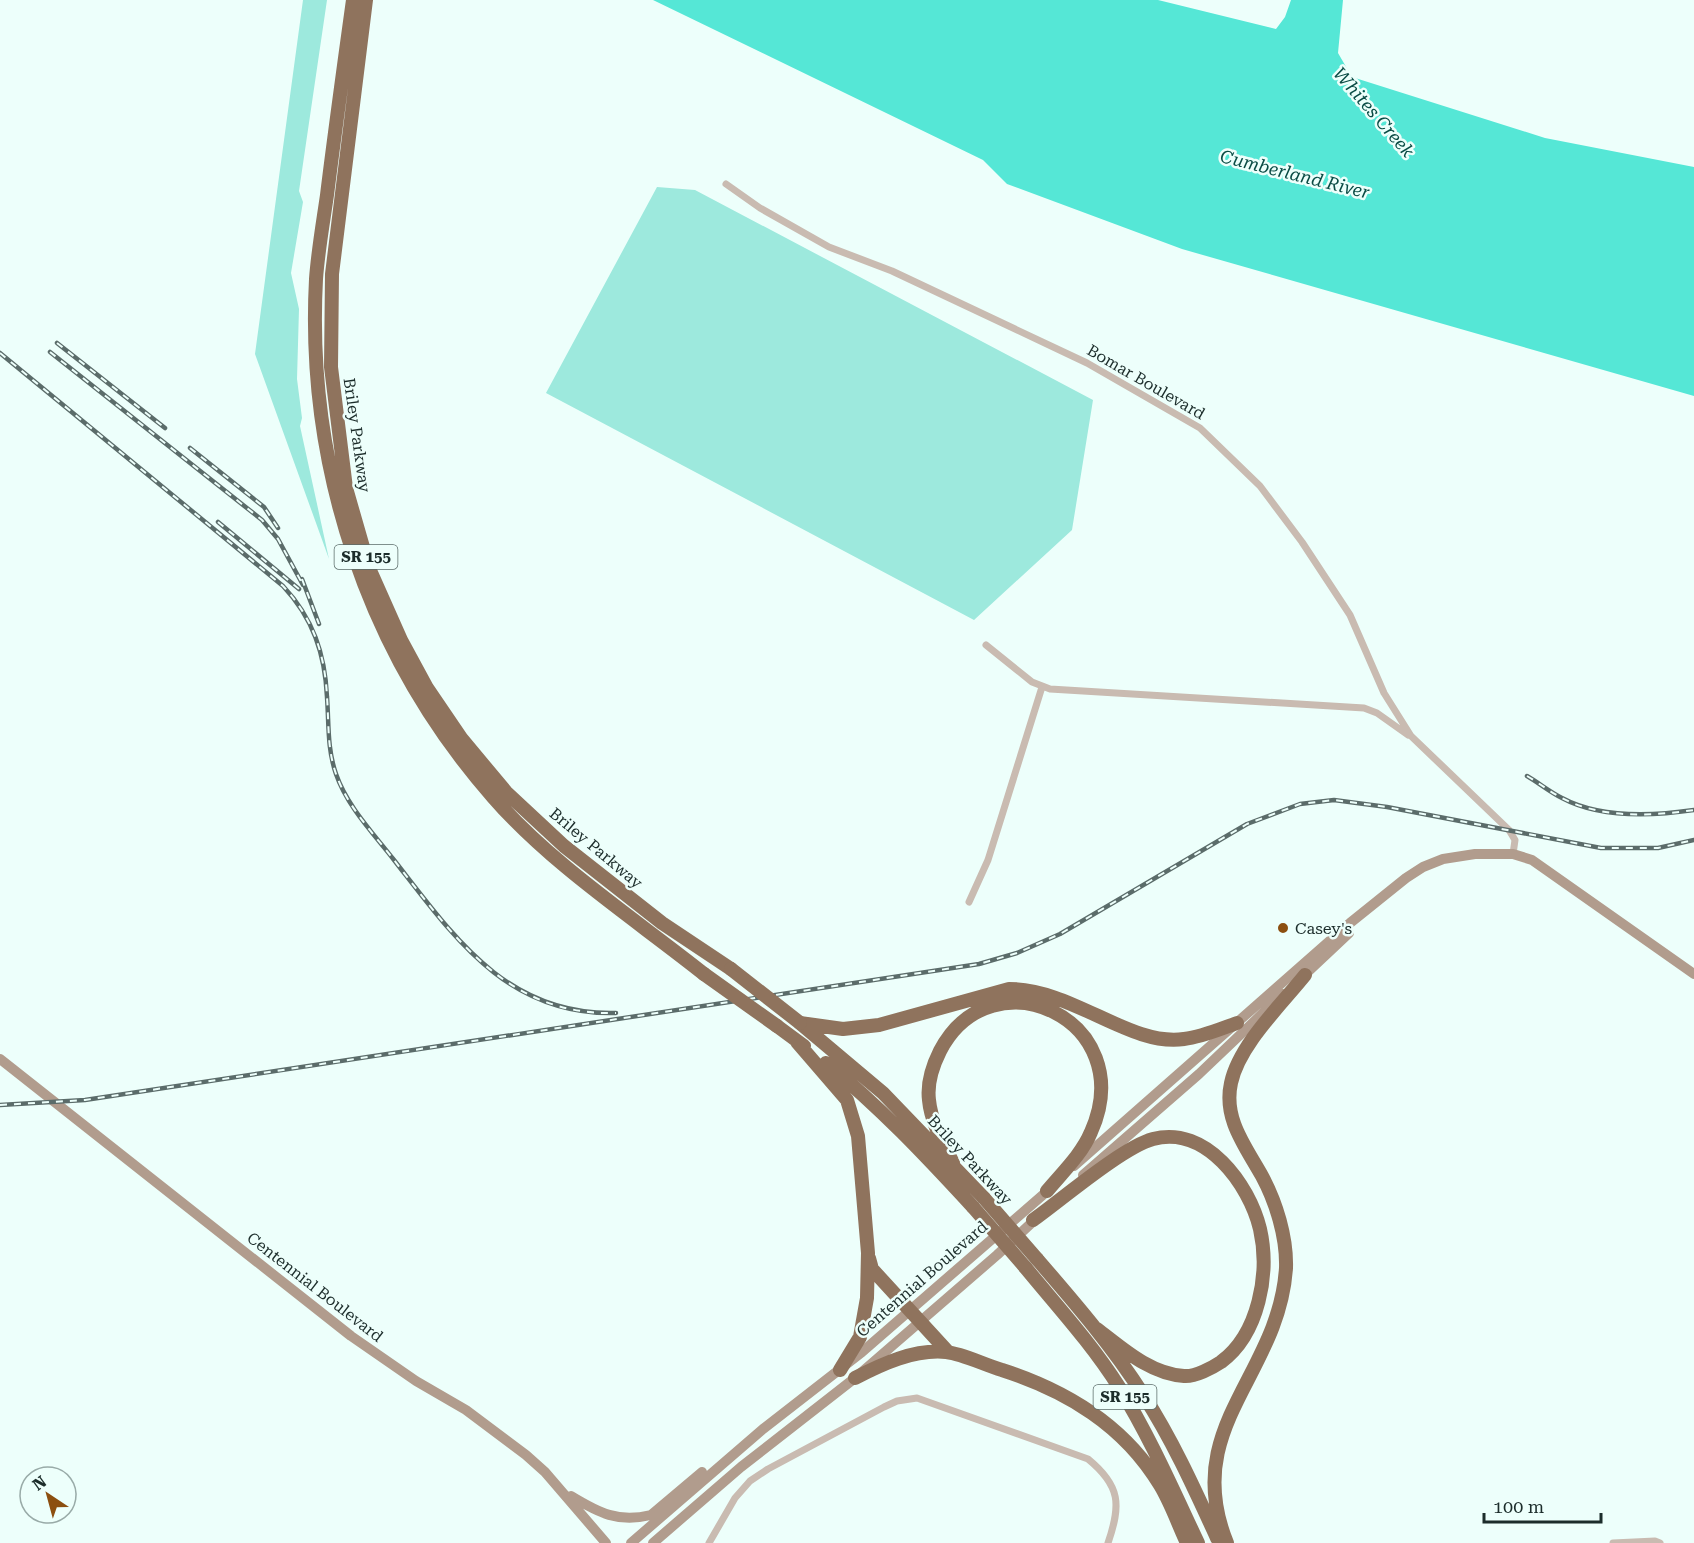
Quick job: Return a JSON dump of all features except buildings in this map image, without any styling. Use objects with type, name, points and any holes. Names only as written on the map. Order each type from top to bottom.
[{"type":"highway","name":"Briley Parkway","points":[[353,0],[316,276],[316,375],[340,518],[384,632],[419,696],[453,748],[494,799],[539,844],[704,974],[777,1026],[869,1099],[911,1139],[1025,1267],[1092,1348],[1152,1443],[1198,1543]]},
{"type":"highway","name":"Briley Parkway","points":[[366,0],[332,274],[331,367],[346,488],[369,568],[401,640],[426,688],[461,738],[506,792],[564,846],[653,916],[731,969],[800,1023],[883,1093],[953,1163],[1097,1329],[1144,1396],[1180,1458],[1219,1543]]},
{"type":"highway","points":[[1227,1543],[1220,1527],[1213,1486],[1215,1460],[1221,1435],[1274,1328],[1282,1300],[1286,1265],[1282,1232],[1272,1198],[1235,1128],[1230,1107],[1231,1083],[1251,1042],[1305,975]]},
{"type":"highway","points":[[800,1023],[843,1029],[879,1025],[1009,989],[1029,989],[1070,1002],[1129,1029],[1161,1038],[1183,1040],[1237,1023]]},
{"type":"highway","points":[[953,1163],[933,1118],[928,1098],[931,1075],[944,1043],[969,1017],[987,1009],[1026,1003],[1045,1008],[1064,1017],[1092,1046],[1099,1064],[1102,1092],[1099,1112],[1090,1135],[1047,1191]]},
{"type":"highway","points":[[797,1042],[834,1081],[847,1100],[854,1118],[868,1253],[866,1316],[856,1345],[840,1370]]},
{"type":"highway","points":[[1033,1221],[1123,1155],[1152,1139],[1172,1137],[1192,1141],[1208,1150],[1234,1175],[1245,1192],[1260,1229],[1263,1276],[1259,1301],[1248,1328],[1239,1345],[1226,1358],[1212,1368],[1185,1376],[1160,1370],[1135,1358],[1097,1329]]},
{"type":"highway","points":[[868,1253],[873,1269],[948,1352]]},
{"type":"highway","points":[[855,1378],[889,1362],[919,1354],[948,1352],[1037,1381],[1093,1410],[1145,1464],[1161,1485],[1187,1543]]},
{"type":"main road","name":"Centennial Boulevard","points":[[631,1543],[763,1429],[840,1370],[910,1310],[1350,923],[1424,867],[1443,859],[1474,854],[1513,854],[1541,866],[1587,902],[1694,974]]},
{"type":"main road","name":"Centennial Boulevard","points":[[653,1543],[741,1467],[855,1378],[920,1322],[1199,1074],[1349,933],[1364,914]]},
{"type":"main road","name":"Centennial Boulevard","points":[[0,1059],[351,1336],[416,1381],[466,1410],[526,1455],[562,1491],[606,1543]]},
{"type":"main road","points":[[562,1491],[610,1517],[629,1519],[651,1515],[726,1451],[763,1429]]},
{"type":"street","name":"Bomar Boulevard","points":[[726,184],[759,208],[829,247],[892,271],[1087,363],[1200,428],[1255,480],[1302,542],[1350,615],[1384,693],[1410,736],[1509,830],[1515,840],[1513,854]]},
{"type":"street","points":[[986,645],[1042,687],[1062,691],[1364,708],[1377,713],[1410,736]]},
{"type":"street","points":[[969,902],[988,860],[1042,687]]},
{"type":"street","points":[[710,1543],[735,1498],[759,1474],[884,1407],[897,1401],[917,1398],[1088,1460],[1105,1473],[1117,1497],[1117,1516],[1108,1543]]},
{"type":"street","points":[[1613,1543],[1654,1540],[1660,1543]]},
{"type":"shaded area","points":[[303,0],[327,0],[299,191],[303,202],[291,273],[299,309],[297,379],[302,418],[300,426],[329,559],[255,354]]},
{"type":"shaded area","points":[[657,187],[695,190],[1093,400],[1072,530],[974,620],[546,393]]},
{"type":"water","points":[[653,0],[1158,0],[1276,29],[1285,17],[1291,0],[1343,0],[1338,53],[1352,77],[1545,138],[1694,167],[1694,396],[1182,249],[1007,184],[983,160]]},
{"type":"railway","points":[[57,343],[165,428]]},
{"type":"railway","points":[[50,352],[262,520],[278,539],[303,585]]},
{"type":"railway","points":[[0,353],[283,586],[293,598],[316,637],[324,666],[331,755],[341,786],[369,829],[462,943],[514,986],[544,1001],[578,1010],[616,1013]]},
{"type":"railway","points":[[190,448],[264,507],[278,528]]},
{"type":"railway","points":[[218,522],[299,589]]},
{"type":"railway","points":[[302,579],[319,624]]},
{"type":"railway","points":[[1527,776],[1562,798],[1593,810],[1627,814],[1662,814],[1694,810]]},
{"type":"railway","points":[[0,1105],[85,1100],[979,964],[1017,953],[1060,934],[1247,824],[1300,804],[1334,800],[1387,807],[1601,848],[1658,848],[1694,840]]},
{"type":"place","name":"Casey's","points":[[1283,928]]},
{"type":"water label","name":"Whites Creek","points":[[1374,112]]},
{"type":"water label","name":"Cumberland River","points":[[1295,174]]}]
